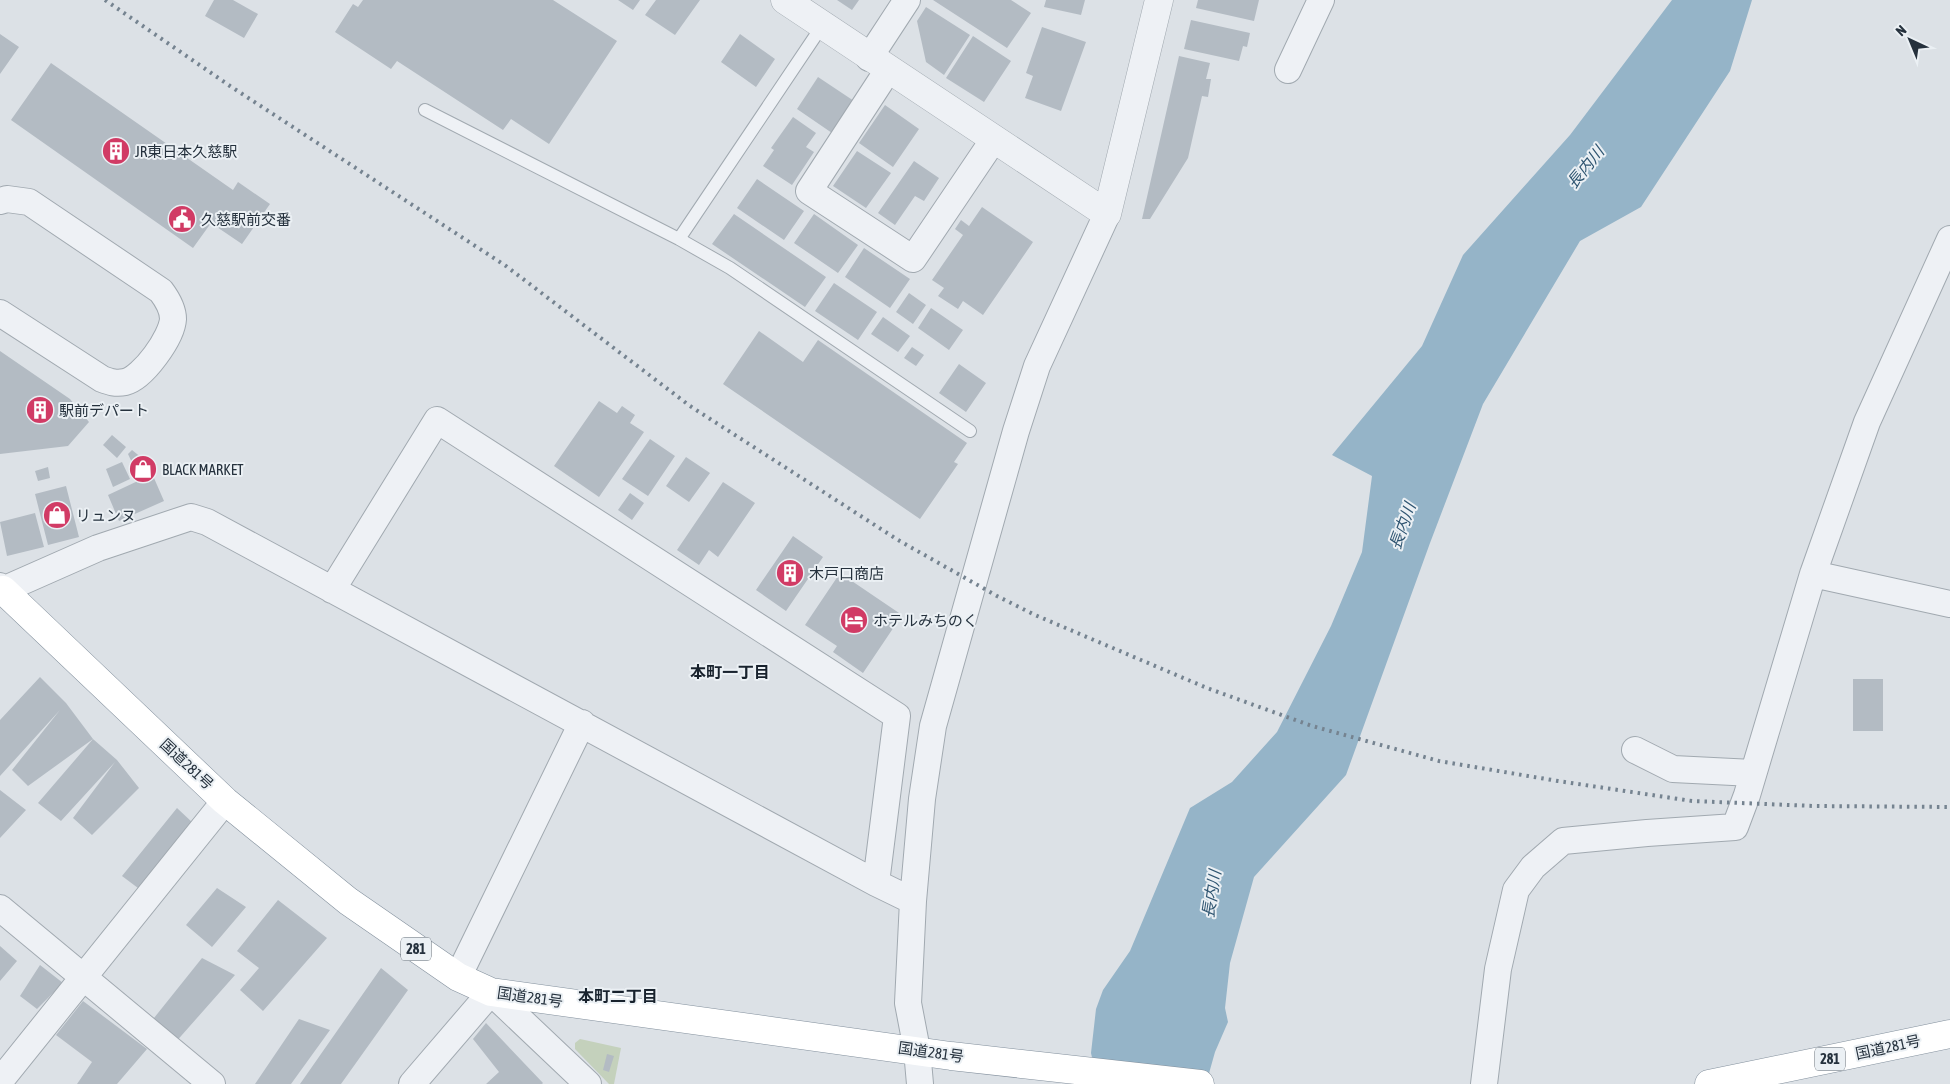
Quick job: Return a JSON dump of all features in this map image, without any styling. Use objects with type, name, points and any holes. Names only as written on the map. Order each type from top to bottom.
[{"type":"highway","name":"国道281号","points":[[1,589],[226,801],[348,901],[458,977],[491,992],[951,1056],[1200,1084]]},
{"type":"highway","name":"国道281号","points":[[1709,1084],[1950,1034]]},
{"type":"street","points":[[785,0],[1107,214]]},
{"type":"street","points":[[908,0],[879,64],[809,191],[914,259],[994,139]]},
{"type":"street","points":[[920,1084],[917,1050],[908,1003],[913,901],[922,799],[933,726],[1016,432],[1037,366],[1107,214],[1159,0]]},
{"type":"street","points":[[1288,70],[1321,0]]},
{"type":"street","points":[[0,201],[7,199],[29,202],[120,263],[161,291],[169,302],[173,318],[171,333],[142,373],[126,382],[114,383],[102,379],[0,313]]},
{"type":"street","points":[[1484,1084],[1498,969],[1516,890],[1533,867],[1562,841],[1735,827],[1748,795],[1753,772],[1813,574],[1867,422],[1950,239]]},
{"type":"street","points":[[332,590],[437,420],[897,716],[876,883]]},
{"type":"street","points":[[1,589],[98,548],[191,516],[207,522],[876,883],[913,901]]},
{"type":"street","points":[[1813,574],[1950,604]]},
{"type":"street","points":[[458,977],[582,723]]},
{"type":"street","points":[[1635,750],[1673,769],[1753,772]]},
{"type":"street","points":[[0,1081],[226,801]]},
{"type":"street","points":[[0,908],[212,1084]]},
{"type":"street","points":[[412,1084],[491,992],[588,1084]]},
{"type":"lane","points":[[680,239],[822,26]]},
{"type":"lane","points":[[426,110],[680,239],[730,268],[970,430]]},
{"type":"green space","points":[[580,1039],[621,1048],[614,1084],[609,1084],[575,1049],[575,1043]]},
{"type":"water","name":"長内川","points":[[1672,0],[1752,0],[1730,71],[1641,207],[1580,241],[1483,404],[1430,543],[1346,775],[1254,877],[1230,963],[1225,1008],[1228,1022],[1215,1052],[1206,1084],[1098,1084],[1091,1053],[1096,1009],[1103,990],[1130,951],[1190,808],[1232,782],[1277,732],[1331,626],[1362,552],[1372,476],[1332,455],[1422,346],[1463,255],[1570,135]]},
{"type":"building","points":[[214,0],[233,0],[258,14],[244,38],[205,16]]},
{"type":"building","points":[[363,0],[553,0],[617,41],[549,144],[511,119],[503,130],[397,61],[391,69],[335,32],[353,4],[358,7]]},
{"type":"building","points":[[618,0],[640,0],[633,10]]},
{"type":"building","points":[[656,0],[700,0],[675,35],[645,15]]},
{"type":"building","points":[[837,0],[859,0],[852,10]]},
{"type":"building","points":[[933,0],[1011,0],[1031,13],[1007,48]]},
{"type":"building","points":[[1046,0],[1085,0],[1081,15],[1044,7]]},
{"type":"building","points":[[1198,0],[1259,0],[1254,21],[1196,8]]},
{"type":"building","points":[[926,7],[970,35],[944,75],[926,62],[917,21]]},
{"type":"building","points":[[1191,20],[1250,33],[1247,47],[1243,46],[1239,61],[1184,49]]},
{"type":"building","points":[[1042,27],[1086,42],[1061,111],[1025,98],[1033,76],[1026,73]]},
{"type":"building","points":[[0,34],[19,47],[0,74]]},
{"type":"building","points":[[740,34],[775,59],[756,87],[721,62]]},
{"type":"building","points":[[973,36],[1011,61],[984,102],[946,78]]},
{"type":"building","points":[[1179,56],[1210,63],[1206,79],[1211,79],[1208,97],[1202,96],[1188,158],[1150,219],[1142,219]]},
{"type":"building","name":"JR東日本久慈駅","points":[[51,63],[233,190],[238,182],[270,204],[242,244],[211,223],[193,248],[11,120]]},
{"type":"building","points":[[818,77],[854,101],[832,133],[797,109]]},
{"type":"building","points":[[885,105],[919,129],[893,167],[859,143]]},
{"type":"building","points":[[793,117],[816,133],[806,147],[814,152],[792,185],[763,166],[774,150],[771,148]]},
{"type":"building","points":[[857,151],[891,173],[866,208],[833,186]]},
{"type":"building","points":[[914,161],[939,178],[924,201],[915,196],[895,225],[878,213]]},
{"type":"building","points":[[757,179],[804,211],[784,240],[737,208]]},
{"type":"building","points":[[982,207],[1033,242],[983,315],[963,301],[958,309],[938,296],[944,288],[932,280],[963,235],[955,229],[961,220],[969,226]]},
{"type":"building","points":[[734,214],[826,277],[805,307],[712,244]]},
{"type":"building","points":[[814,214],[858,245],[838,273],[794,243]]},
{"type":"building","points":[[864,248],[910,279],[890,308],[845,277]]},
{"type":"building","points":[[834,283],[877,312],[858,340],[815,311]]},
{"type":"building","points":[[909,293],[926,305],[913,324],[896,312]]},
{"type":"building","points":[[931,308],[963,330],[949,350],[918,328]]},
{"type":"building","points":[[883,317],[910,336],[898,352],[871,334]]},
{"type":"building","points":[[759,331],[803,362],[818,340],[967,443],[954,462],[958,464],[920,519],[723,384]]},
{"type":"building","points":[[912,347],[924,355],[916,366],[904,358]]},
{"type":"building","name":"駅前デパート","points":[[0,351],[70,399],[89,422],[68,446],[0,454]]},
{"type":"building","points":[[959,364],[986,383],[966,412],[939,393]]},
{"type":"building","points":[[599,401],[617,413],[622,406],[635,415],[630,423],[644,432],[599,497],[554,466]]},
{"type":"building","points":[[112,435],[126,447],[117,458],[103,445]]},
{"type":"building","points":[[650,439],[675,456],[648,496],[622,479]]},
{"type":"building","points":[[132,450],[147,462],[164,501],[119,521],[108,495],[140,480],[128,454]]},
{"type":"building","points":[[686,457],[710,473],[689,502],[666,486]]},
{"type":"building","points":[[122,462],[130,479],[113,487],[106,469]]},
{"type":"building","points":[[48,467],[50,478],[38,481],[35,471]]},
{"type":"building","points":[[723,482],[755,503],[718,557],[709,550],[699,565],[677,550]]},
{"type":"building","name":"リュンヌ","points":[[66,486],[79,537],[48,545],[35,494]]},
{"type":"building","points":[[630,493],[644,503],[632,520],[618,510]]},
{"type":"building","points":[[35,513],[44,547],[7,556],[0,522]]},
{"type":"building","name":"木戸口商店","points":[[793,536],[823,557],[786,611],[756,590]]},
{"type":"building","name":"ホテルみちのく","points":[[840,573],[902,615],[863,673],[833,652],[837,646],[805,625]]},
{"type":"building","points":[[40,677],[66,703],[93,739],[28,786],[12,770],[60,710],[0,776],[0,720]]},
{"type":"building","points":[[1853,679],[1883,679],[1883,731],[1853,731]]},
{"type":"building","points":[[93,739],[117,760],[139,788],[92,835],[73,818],[115,762],[61,821],[38,803]]},
{"type":"building","points":[[0,790],[26,810],[0,838]]},
{"type":"building","points":[[177,808],[194,824],[142,891],[122,876]]},
{"type":"building","points":[[217,888],[246,907],[212,947],[186,925]]},
{"type":"building","points":[[278,900],[327,938],[263,1011],[240,990],[259,968],[237,951]]},
{"type":"building","points":[[0,946],[17,961],[0,981]]},
{"type":"building","points":[[202,958],[235,975],[174,1044],[150,1023]]},
{"type":"building","points":[[40,965],[63,983],[37,1009],[20,996]]},
{"type":"building","points":[[381,968],[408,990],[341,1084],[300,1084]]},
{"type":"building","points":[[83,1001],[147,1049],[117,1084],[77,1084],[92,1062],[56,1035]]},
{"type":"building","points":[[299,1019],[330,1030],[291,1084],[255,1084]]},
{"type":"building","points":[[486,1023],[542,1084],[486,1084],[499,1072],[473,1039]]},
{"type":"building","points":[[607,1054],[614,1056],[609,1072],[603,1070]]},
{"type":"railway","points":[[105,0],[230,86],[506,266],[690,406],[898,540],[997,596],[1035,615],[1207,688],[1312,726],[1439,761],[1692,801],[1814,806],[1950,807]]},
{"type":"place","name":"JR東日本久慈駅","points":[[116,151]]},
{"type":"place","name":"久慈駅前交番","points":[[182,219]]},
{"type":"place","name":"駅前デパート","points":[[40,410]]},
{"type":"place","name":"BLACK MARKET","points":[[143,469]]},
{"type":"place","name":"リュンヌ","points":[[57,515]]},
{"type":"place","name":"木戸口商店","points":[[790,573]]},
{"type":"place","name":"ホテルみちのく","points":[[854,620]]},
{"type":"district","name":"本町一丁目","points":[[730,672]]},
{"type":"district","name":"本町二丁目","points":[[618,996]]}]
